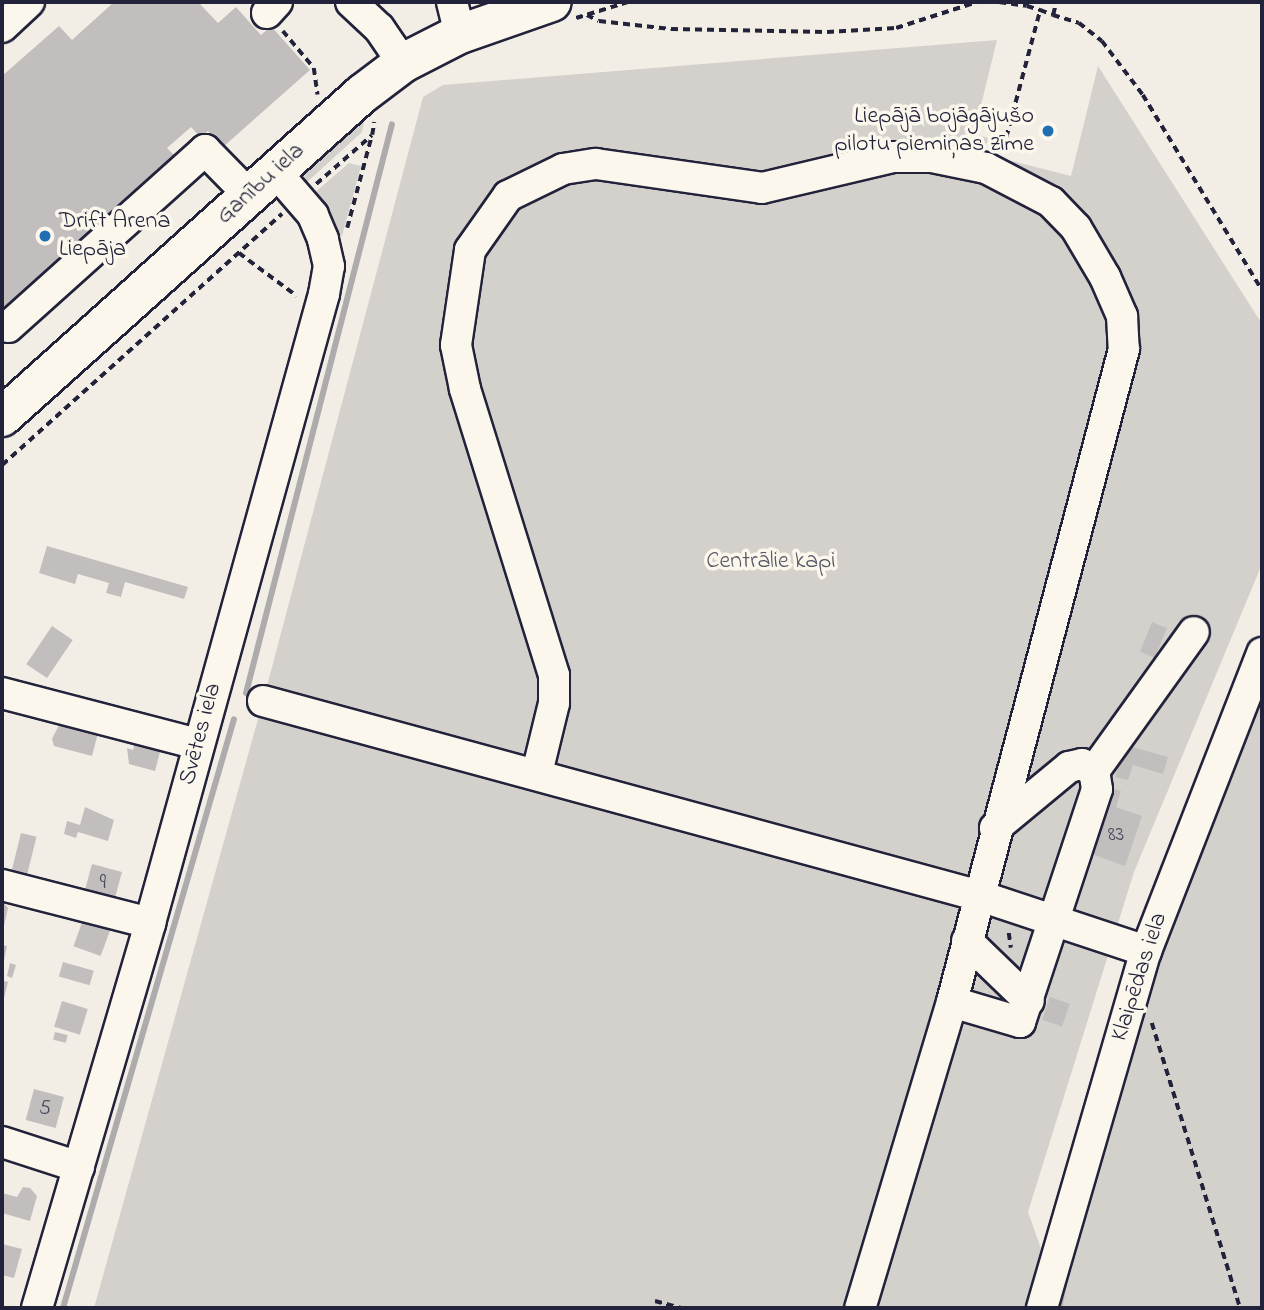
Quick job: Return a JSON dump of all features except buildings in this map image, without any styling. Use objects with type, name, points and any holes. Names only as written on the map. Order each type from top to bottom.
[{"type":"highway","name":"Ganību iela","points":[[2,417],[262,183],[456,18],[552,2]]},
{"type":"street","points":[[2,27],[29,2]]},
{"type":"street","points":[[351,2],[379,28],[403,63]]},
{"type":"street","name":"Svētes iela","points":[[8,327],[205,150],[313,215],[329,266],[319,312],[150,923],[37,1308]]},
{"type":"street","points":[[537,773],[554,703],[554,675],[465,389],[456,345],[470,250],[487,220],[508,195],[541,178],[596,164],[625,165],[712,184],[762,188],[893,157],[932,157],[986,168],[1051,202],[1076,228],[1122,316],[1124,349],[995,828],[985,898],[967,941],[952,1002],[860,1308]]},
{"type":"street","points":[[952,1002],[1020,1022],[1055,923],[1097,789],[1094,771],[1194,632]]},
{"type":"street","name":"Klaipēdas iela","points":[[1042,1308],[1142,964],[1262,653]]},
{"type":"street","points":[[2,693],[198,744]]},
{"type":"street","points":[[263,701],[537,773],[985,898],[1055,923],[1142,964]]},
{"type":"street","points":[[995,828],[1069,767],[1082,764],[1094,771]]},
{"type":"street","points":[[2,885],[150,923]]},
{"type":"street","points":[[967,941],[1029,1001]]},
{"type":"street","points":[[2,1142],[79,1167]]},
{"type":"path","points":[[587,15],[599,21],[671,29],[827,33],[896,28],[977,2]]},
{"type":"path","points":[[999,2],[1028,4],[1079,23],[1102,41],[1143,95],[1262,290]]},
{"type":"path","points":[[1053,15],[1056,2]]},
{"type":"path","points":[[272,7],[314,68],[319,97]]},
{"type":"path","points":[[971,166],[978,146],[1003,150],[1040,10]]},
{"type":"path","points":[[329,266],[339,260],[372,135],[376,110]]},
{"type":"path","points":[[309,190],[372,135]]},
{"type":"path","points":[[2,465],[288,209]]},
{"type":"path","points":[[239,253],[319,312]]},
{"type":"path","points":[[985,898],[1014,940],[1009,955],[994,967]]},
{"type":"path","points":[[1142,964],[1240,1308]]},
{"type":"path","points":[[655,1301],[682,1308]]},
{"type":"green space","name":"Centrālie kapi","points":[[997,40],[974,134],[988,138],[984,154],[1071,176],[1098,66],[1262,324],[1262,564],[1134,872],[1028,1212],[1055,1288],[1129,1022],[1262,673],[1262,1308],[94,1308],[263,701],[423,97],[443,85]]},
{"type":"green space","points":[[367,106],[362,132],[305,184],[304,170]]},
{"type":"green space","points":[[349,163],[361,166],[342,236],[331,239],[313,194]]},
{"type":"waterway","points":[[246,693],[392,124]]},
{"type":"waterway","points":[[63,1308],[234,719]]},
{"type":"waterway","points":[[1059,1308],[1065,1279]]},
{"type":"place","name":"Liepājā bojāgājušo pilotu piemiņas zīme","points":[[1048,131]]},
{"type":"place","name":"Drift Arena Liepāja","points":[[45,236]]}]
